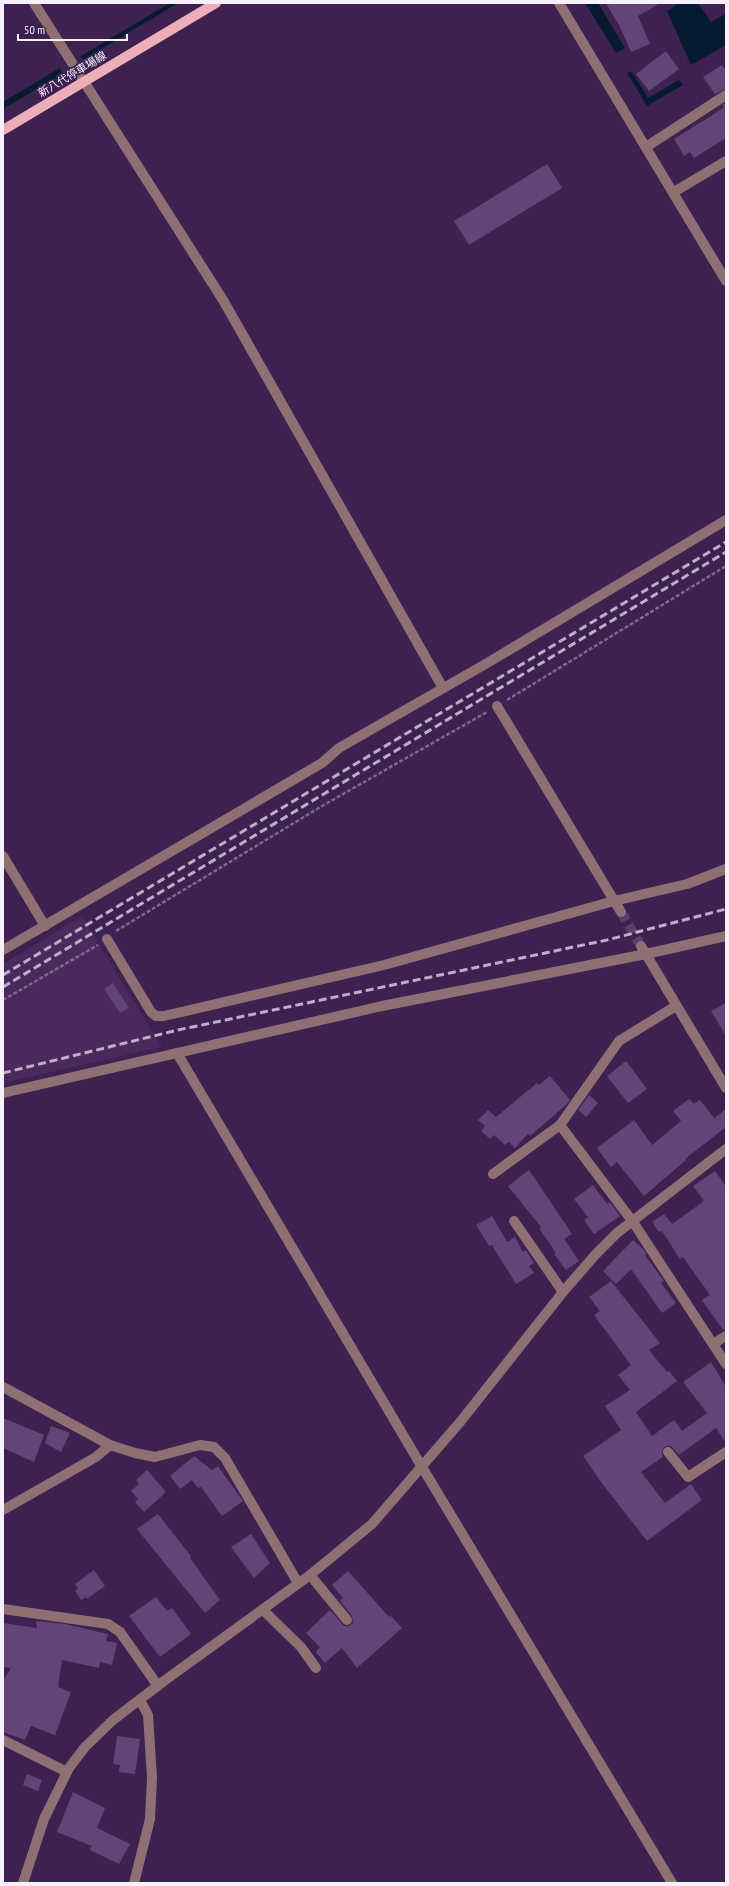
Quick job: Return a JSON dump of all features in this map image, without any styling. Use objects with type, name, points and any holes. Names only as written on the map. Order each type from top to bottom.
[{"type":"main road","name":"新八代停車場線","points":[[3,130],[216,3]]},
{"type":"street","points":[[34,3],[223,300],[443,688]]},
{"type":"street","points":[[559,3],[725,277]]},
{"type":"street","points":[[646,147],[726,95]]},
{"type":"street","points":[[674,192],[726,161]]},
{"type":"street","points":[[3,950],[322,763],[339,748],[726,520]]},
{"type":"street","points":[[497,706],[621,912]]},
{"type":"street","points":[[3,856],[45,926]]},
{"type":"street","points":[[107,939],[151,1012],[156,1016],[164,1016],[384,966],[614,901],[687,884],[726,869]]},
{"type":"street","points":[[3,1093],[382,1006],[643,950],[726,936]]},
{"type":"street","points":[[643,950],[726,1088]]},
{"type":"street","points":[[493,1174],[560,1125],[619,1041],[676,1006]]},
{"type":"street","points":[[177,1053],[422,1467],[672,1883]]},
{"type":"street","points":[[560,1125],[633,1222],[726,1364]]},
{"type":"street","points":[[22,1883],[44,1819],[67,1772],[85,1747],[113,1720],[310,1575],[372,1524],[422,1467],[510,1359],[562,1292],[617,1233],[726,1148]]},
{"type":"street","points":[[514,1221],[562,1292]]},
{"type":"street","points":[[713,1344],[726,1336]]},
{"type":"street","points":[[3,1387],[110,1445],[135,1453],[155,1457],[200,1445],[214,1447],[225,1458],[298,1583]]},
{"type":"street","points":[[3,1510],[96,1457],[110,1445]]},
{"type":"street","points":[[668,1452],[688,1477],[726,1452]]},
{"type":"street","points":[[310,1575],[347,1620]]},
{"type":"street","points":[[3,1609],[108,1624],[120,1632],[158,1686]]},
{"type":"street","points":[[263,1610],[301,1647],[316,1668]]},
{"type":"street","points":[[134,1883],[150,1819],[152,1778],[148,1715],[140,1700]]},
{"type":"street","points":[[3,1740],[67,1772]]},
{"type":"path","points":[[3,1000],[107,939],[113,933],[322,806],[497,706],[726,566]]},
{"type":"shaded area","points":[[82,916],[162,1047],[3,1083],[3,964]]},
{"type":"water","points":[[170,3],[178,3],[83,60],[81,56]]},
{"type":"water","points":[[585,3],[598,3],[625,48],[616,53]]},
{"type":"water","points":[[679,3],[698,3],[711,22],[726,14],[726,45],[691,65],[667,11]]},
{"type":"water","points":[[60,68],[62,74],[3,109],[3,102]]},
{"type":"water","points":[[632,72],[648,98],[679,80],[683,85],[647,106],[627,73]]},
{"type":"building","points":[[606,3],[660,3],[638,16],[650,44],[631,52],[620,27]]},
{"type":"building","points":[[666,51],[679,69],[649,91],[636,74]]},
{"type":"building","points":[[722,65],[726,71],[726,89],[715,94],[703,77]]},
{"type":"building","points":[[726,103],[726,138],[694,158],[690,152],[684,156],[674,139],[724,107],[722,105]]},
{"type":"building","points":[[547,164],[562,188],[469,245],[454,221]]},
{"type":"building","points":[[113,983],[129,1008],[120,1013],[104,989]]},
{"type":"building","points":[[726,1003],[726,1036],[711,1011]]},
{"type":"building","points":[[626,1061],[647,1089],[628,1103],[607,1076]]},
{"type":"building","points":[[550,1076],[570,1100],[530,1136],[528,1134],[515,1148],[509,1142],[505,1145],[494,1135],[490,1139],[481,1131],[485,1126],[478,1120],[488,1110],[496,1117],[537,1083],[539,1085]]},
{"type":"building","points":[[589,1095],[598,1103],[586,1117],[578,1110]]},
{"type":"building","points":[[689,1099],[694,1104],[700,1100],[714,1118],[726,1109],[726,1127],[685,1159],[686,1160],[644,1196],[617,1162],[611,1167],[597,1148],[634,1120],[652,1145],[681,1121],[673,1111]]},
{"type":"building","points":[[529,1170],[572,1234],[564,1239],[579,1261],[566,1270],[554,1254],[556,1253],[539,1228],[541,1227],[508,1186]]},
{"type":"building","points":[[715,1171],[726,1186],[726,1330],[723,1330],[702,1300],[710,1295],[683,1257],[680,1259],[662,1231],[659,1232],[652,1222],[664,1214],[672,1224],[704,1201],[693,1186]]},
{"type":"building","points":[[593,1185],[607,1204],[610,1202],[620,1216],[594,1234],[584,1220],[588,1217],[574,1199]]},
{"type":"building","points":[[492,1216],[507,1242],[515,1237],[523,1252],[526,1250],[534,1263],[529,1266],[534,1273],[516,1284],[492,1245],[489,1246],[476,1225]]},
{"type":"building","points":[[633,1240],[644,1250],[646,1253],[645,1255],[664,1281],[661,1283],[676,1303],[662,1313],[631,1269],[616,1284],[603,1271]]},
{"type":"building","points":[[611,1281],[660,1343],[649,1350],[667,1372],[669,1371],[677,1381],[636,1412],[652,1436],[674,1420],[682,1431],[707,1413],[683,1382],[711,1362],[726,1387],[726,1443],[716,1428],[679,1455],[671,1446],[664,1447],[662,1453],[663,1457],[641,1472],[665,1503],[691,1484],[702,1500],[647,1541],[601,1482],[583,1456],[621,1430],[605,1406],[630,1390],[618,1375],[631,1365],[594,1315],[600,1311],[589,1297]]},
{"type":"building","points":[[3,1418],[44,1435],[34,1462],[3,1448]]},
{"type":"building","points":[[51,1426],[70,1433],[61,1452],[45,1443]]},
{"type":"building","points":[[194,1456],[212,1470],[218,1466],[243,1501],[222,1516],[201,1487],[198,1488],[192,1480],[180,1489],[170,1476]]},
{"type":"building","points":[[147,1470],[166,1492],[144,1512],[135,1502],[138,1499],[131,1491],[139,1484],[136,1480]]},
{"type":"building","points":[[158,1514],[191,1556],[190,1558],[220,1600],[205,1613],[137,1529]]},
{"type":"building","points":[[251,1534],[270,1563],[254,1578],[231,1547]]},
{"type":"building","points":[[94,1570],[105,1586],[87,1599],[86,1597],[81,1600],[75,1591],[78,1589],[75,1584]]},
{"type":"building","points":[[348,1571],[389,1617],[390,1615],[402,1628],[357,1668],[342,1648],[325,1663],[316,1652],[320,1647],[306,1633],[330,1610],[344,1626],[348,1626],[353,1623],[352,1616],[340,1601],[343,1598],[332,1585]]},
{"type":"building","points":[[156,1597],[167,1611],[172,1608],[191,1634],[160,1657],[129,1616]]},
{"type":"building","points":[[36,1621],[65,1624],[108,1634],[106,1641],[117,1643],[112,1665],[100,1662],[99,1668],[62,1660],[58,1687],[71,1692],[55,1735],[31,1726],[25,1740],[3,1732],[3,1680],[11,1668],[3,1667],[3,1623],[37,1628]]},
{"type":"building","points":[[117,1736],[140,1739],[135,1774],[119,1772],[120,1765],[113,1764]]},
{"type":"building","points":[[27,1774],[42,1780],[38,1791],[23,1785]]},
{"type":"building","points":[[73,1792],[105,1808],[97,1828],[130,1844],[119,1864],[90,1850],[92,1846],[57,1832]]},
{"type":"tunnel","points":[[621,912],[641,946]]},
{"type":"railway","points":[[3,975],[726,542]]},
{"type":"railway","points":[[3,987],[726,552]]},
{"type":"railway","points":[[3,1073],[178,1030],[607,940],[726,909]]}]
